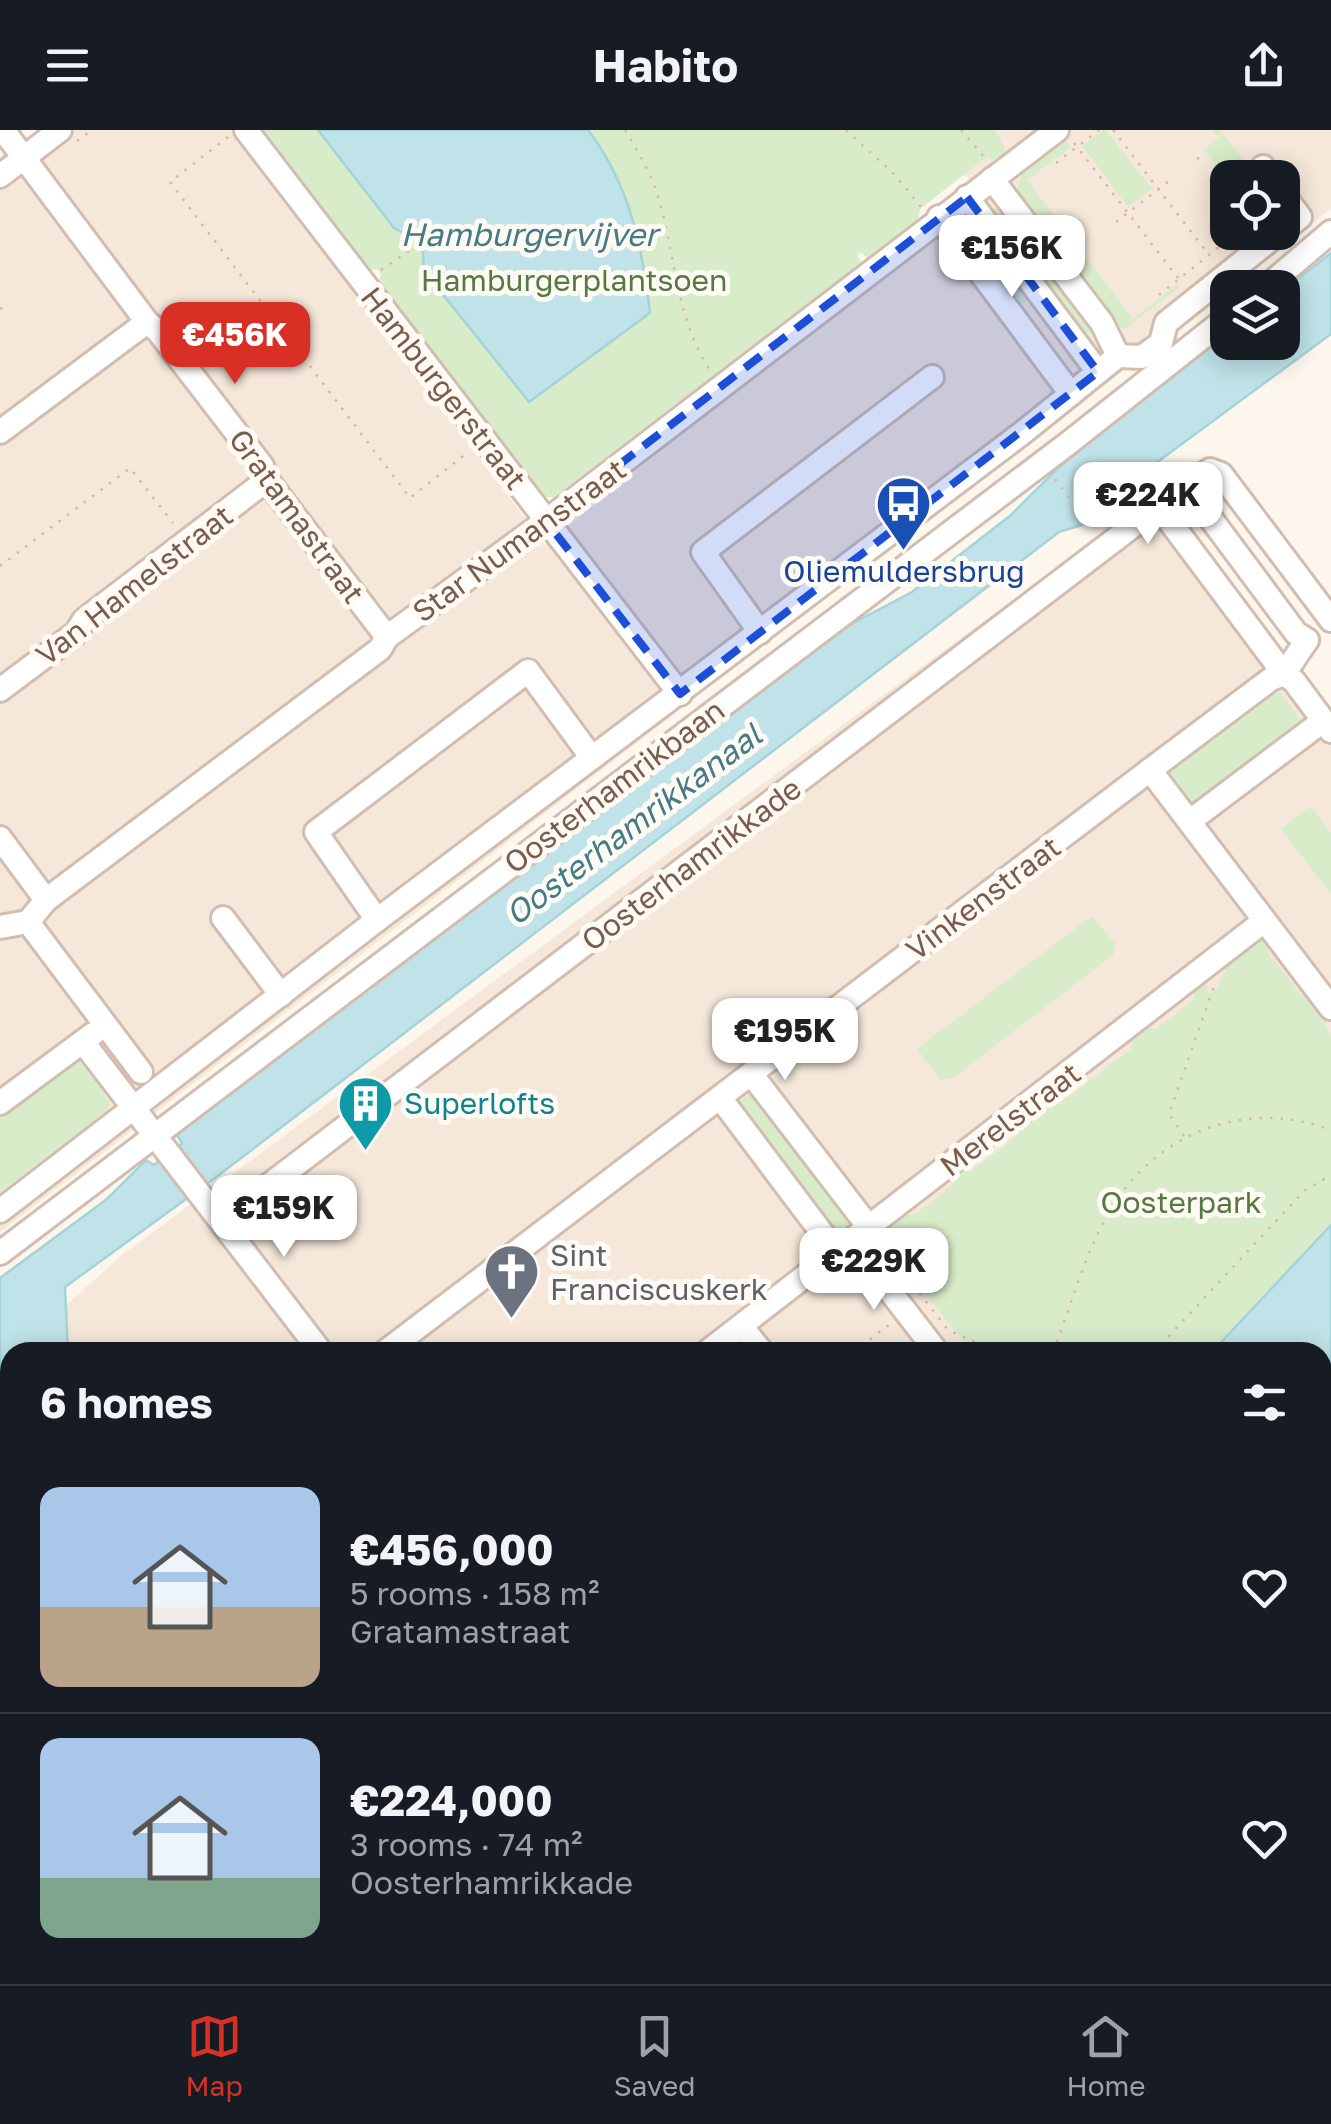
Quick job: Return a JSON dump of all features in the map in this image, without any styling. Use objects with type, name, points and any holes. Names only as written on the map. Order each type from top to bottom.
[{"type":"street","name":"Gratamastraat","points":[[3,130],[147,322],[262,466],[267,480],[387,637]]},
{"type":"street","points":[[0,176],[60,130]]},
{"type":"street","name":"Hamburgerstraat","points":[[246,130],[680,694]]},
{"type":"street","name":"Star Numanstraat","points":[[28,922],[46,900],[380,649],[387,637],[546,521],[968,196],[1065,136]]},
{"type":"street","points":[[992,179],[1102,324],[1118,356]]},
{"type":"street","points":[[968,196],[1098,372]]},
{"type":"street","points":[[939,218],[1071,394]]},
{"type":"street","points":[[1288,270],[1331,232]]},
{"type":"street","points":[[0,1212],[1118,356],[1142,357],[1163,340],[1166,323],[1258,250]]},
{"type":"street","points":[[0,432],[147,322]]},
{"type":"street","name":"Oosterhamrikbaan","points":[[0,1254],[162,1143],[1210,332]]},
{"type":"street","points":[[760,632],[702,552],[932,377]]},
{"type":"street","name":"Oosterhamrikkade","points":[[222,1221],[1210,470],[1221,474],[1331,620]]},
{"type":"street","name":"Van Hamelstraat","points":[[0,690],[76,632],[84,620],[267,480]]},
{"type":"street","points":[[1190,821],[1327,726],[1294,681],[1284,674],[1168,500],[1189,494],[1200,504],[1296,633],[1307,640],[1319,639],[1331,631]]},
{"type":"street","name":"Vinkenstraat","points":[[402,1342],[1150,770],[1284,674],[1307,640]]},
{"type":"street","points":[[377,920],[316,832],[528,670],[592,758]]},
{"type":"street","points":[[1150,770],[1331,1008]]},
{"type":"street","points":[[0,838],[46,900]]},
{"type":"street","points":[[223,918],[281,995]]},
{"type":"street","name":"Merelstraat","points":[[720,1342],[1264,921]]},
{"type":"street","points":[[0,926],[28,922],[142,1072]]},
{"type":"street","points":[[0,1104],[106,1024]]},
{"type":"street","points":[[82,1042],[222,1221],[309,1342]]},
{"type":"street","points":[[752,1075],[853,1239],[930,1342]]},
{"type":"street","points":[[721,1099],[853,1239]]},
{"type":"street","points":[[742,1326],[754,1342]]},
{"type":"path","points":[[237,130],[170,182],[410,498],[484,441]]},
{"type":"path","points":[[626,130],[659,199],[678,295],[692,336],[721,384]]},
{"type":"path","points":[[846,130],[895,175],[923,209],[939,218]]},
{"type":"path","points":[[961,130],[987,161],[992,179]]},
{"type":"path","points":[[1056,163],[1098,130]]},
{"type":"path","points":[[1112,130],[1209,255]]},
{"type":"path","points":[[1065,136],[1077,146],[1196,300]]},
{"type":"path","points":[[1197,160],[1204,153]]},
{"type":"path","points":[[1116,222],[1169,181]]},
{"type":"path","points":[[1081,248],[1089,242]]},
{"type":"path","points":[[363,282],[412,248]]},
{"type":"path","points":[[1159,295],[1216,250]]},
{"type":"path","points":[[0,309],[6,305]]},
{"type":"path","points":[[0,566],[130,468],[187,540]]},
{"type":"path","points":[[1050,472],[1087,521]]},
{"type":"path","points":[[1184,1137],[1169,1114],[1215,982],[1208,965]]},
{"type":"path","points":[[1057,1342],[1112,1206],[1139,1172],[1184,1137],[1220,1123],[1261,1116],[1298,1120],[1331,1130]]},
{"type":"path","points":[[1163,1342],[1304,1191],[1331,1175]]},
{"type":"path","points":[[853,1239],[876,1237],[948,1330],[968,1342]]},
{"type":"path","points":[[866,1342],[906,1312]]},
{"type":"highlighted area","points":[[967,197],[1098,372],[680,694],[546,521]]},
{"type":"shaded area","points":[[76,130],[234,130],[545,545],[986,187],[876,130],[1331,130],[1331,209],[1300,233],[1300,160],[1210,160],[1210,250],[1278,250],[1252,270],[1210,270],[1210,302],[0,1232],[0,160],[15,177]]},
{"type":"shaded area","points":[[1158,493],[1331,717],[1331,1342],[25,1342],[122,1255]]},
{"type":"green space","name":"Hamburgerplantsoen","points":[[261,130],[995,130],[1007,153],[992,160],[988,156],[920,209],[918,219],[867,258],[861,252],[857,256],[862,262],[554,497],[542,497],[378,285],[381,274],[377,269],[368,271]]},
{"type":"green space","points":[[1103,130],[1152,189],[1128,207],[1082,146]]},
{"type":"green space","points":[[1213,130],[1219,130],[1244,160],[1212,160],[1204,149],[1219,138]]},
{"type":"green space","points":[[1066,140],[1071,147],[1027,180],[1133,319],[1177,284],[1180,287],[1123,330],[1017,190],[1022,173]]},
{"type":"green space","points":[[999,205],[1094,331],[1092,334],[1083,332],[995,215],[994,209]]},
{"type":"green space","points":[[966,223],[973,225],[1029,299],[1018,307],[960,227]]},
{"type":"green space","points":[[1273,692],[1280,693],[1302,721],[1194,803],[1187,802],[1168,777],[1171,769]]},
{"type":"green space","points":[[1310,806],[1331,833],[1331,894],[1281,829]]},
{"type":"green space","points":[[1092,916],[1116,944],[1113,955],[953,1078],[940,1080],[919,1047]]},
{"type":"green space","name":"Oosterpark","points":[[1256,940],[1266,941],[1267,951],[1301,995],[1319,997],[1331,1016],[1326,1027],[1331,1035],[1331,1342],[964,1342],[880,1237],[890,1229],[892,1213],[914,1215],[953,1185],[954,1180],[944,1178],[953,1169],[971,1171],[1016,1137],[1016,1131],[1054,1101],[1061,1102],[1131,1049],[1132,1043],[1120,1041],[1139,1026],[1156,1029],[1194,999],[1195,995],[1182,993],[1194,981],[1208,985],[1207,995],[1218,987],[1229,961]]},
{"type":"green space","points":[[77,1059],[110,1105],[0,1192],[0,1119]]},
{"type":"green space","points":[[749,1094],[851,1216],[852,1227],[844,1235],[834,1232],[740,1107],[739,1101]]},
{"type":"water","name":"Hamburgervijver","points":[[318,130],[588,130],[614,172],[632,217],[650,313],[529,402],[424,271],[423,253],[415,239],[394,228]]},
{"type":"water","points":[[1331,253],[1331,334],[1300,357],[1300,278]]},
{"type":"water","name":"Oosterhamrikkanaal","points":[[1210,348],[1210,360],[1296,360],[1099,505],[1082,525],[1059,532],[215,1178],[65,1287],[68,1342],[0,1342],[0,1278],[107,1199],[146,1160],[154,1165],[182,1144],[177,1134],[840,630],[912,592],[1011,515],[1058,468]]},
{"type":"water","points":[[1331,1225],[1331,1342],[1221,1342]]},
{"type":"place","name":"Oliemuldersbrug","points":[[904,552]]},
{"type":"place","name":"Superlofts","points":[[365,1152]]},
{"type":"place","name":"Sint Franciscuskerk","points":[[511,1321]]}]
